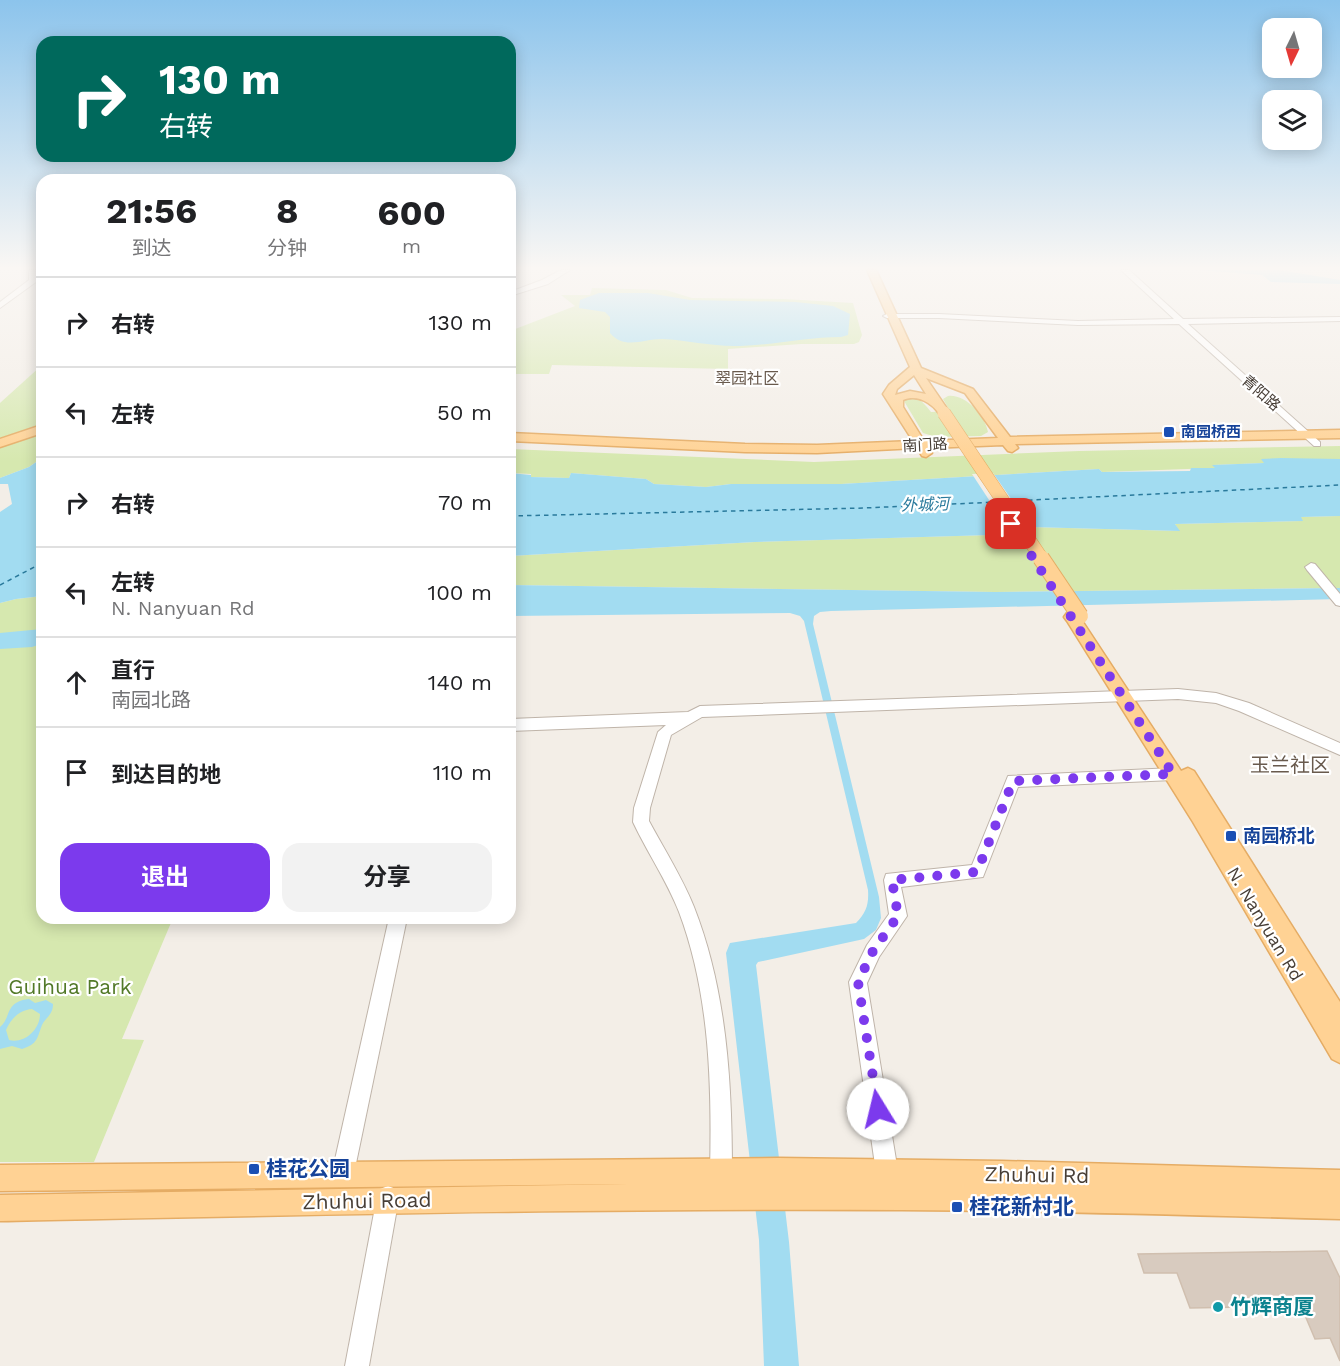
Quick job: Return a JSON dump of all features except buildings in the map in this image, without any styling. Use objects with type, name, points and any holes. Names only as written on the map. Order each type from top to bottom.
[{"type":"main road","name":"N. Nanyuan Rd","points":[[897,334],[913,368],[937,407],[1130,697],[1208,807],[1340,1023]]},
{"type":"main road","points":[[924,450],[889,391],[913,368],[966,388],[1010,445]]},
{"type":"main road","points":[[897,406],[897,398],[905,395],[922,396],[937,407],[941,394],[953,392],[968,395],[979,402]]},
{"type":"main road","points":[[0,439],[36,429]]},
{"type":"main road","points":[[0,443],[36,429]]},
{"type":"main road","name":"南门路","points":[[516,446],[784,457],[1010,445],[1340,434]]},
{"type":"main road","name":"南门路","points":[[516,437],[774,448],[924,450]]},
{"type":"main road","name":"南门路","points":[[1010,445],[1340,443]]},
{"type":"main road","name":"N. Nanyuan Rd","points":[[1130,697],[1173,774],[1340,1051]]},
{"type":"main road","name":"Zhuhui Rd","points":[[808,1185],[887,1172],[1340,1183]]},
{"type":"main road","name":"Zhuhui Road","points":[[0,1178],[394,1173],[730,1181]]},
{"type":"main road","name":"Zhuhui Road","points":[[0,1208],[387,1200],[730,1181]]},
{"type":"main road","name":"Zhuhui Rd","points":[[730,1181],[1031,1198],[1340,1206]]},
{"type":"street","name":"青阳路","points":[[1194,334],[1317,444]]},
{"type":"street","points":[[1311,567],[1339,601]]},
{"type":"street","points":[[730,1181],[706,974],[686,908],[641,822],[642,808],[665,732],[700,712],[1178,694],[1216,698],[1290,725],[1340,749]]},
{"type":"street","points":[[516,725],[690,718]]},
{"type":"street","points":[[887,1172],[858,982],[873,951],[898,916],[892,880],[977,872],[1013,781],[1173,774]]},
{"type":"street","points":[[343,1173],[397,924]]},
{"type":"street","points":[[357,1366],[394,1173]]},
{"type":"green space","points":[[516,334],[862,335],[859,342],[854,344],[801,344],[728,349],[728,369],[552,365],[549,374],[516,374]]},
{"type":"green space","points":[[36,370],[36,462],[0,478],[0,403]]},
{"type":"green space","points":[[955,396],[974,407],[983,419],[988,432],[981,436],[936,437],[923,433],[904,401],[916,398],[923,402],[931,412],[950,411],[943,399]]},
{"type":"green space","points":[[1340,446],[1340,459],[1262,459],[1265,463],[1213,465],[1216,468],[1102,472],[1099,469],[841,484],[731,484],[706,487],[654,484],[646,479],[571,473],[569,478],[531,477],[531,474],[516,473],[516,449],[814,462],[1079,451]]},
{"type":"green space","points":[[1340,516],[1340,588],[995,592],[516,585],[516,556],[755,542],[990,535],[989,532],[1030,527],[1179,531],[1175,524],[1302,521],[1300,517]]},
{"type":"green space","name":"Guihua Park","points":[[36,597],[36,924],[170,924],[122,1039],[144,1040],[94,1162],[0,1162],[0,603]]},
{"type":"water","points":[[611,334],[848,334],[841,337],[740,346],[662,339],[628,342],[615,338]]},
{"type":"water","name":"外城河","points":[[1261,459],[1340,459],[1340,516],[1301,517],[1303,521],[1175,524],[1180,531],[1030,527],[990,532],[991,535],[755,542],[516,556],[516,474],[531,475],[531,477],[569,478],[571,473],[646,479],[654,484],[706,487],[731,484],[841,484],[1099,469],[1102,472],[1190,471],[1191,468],[1215,468],[1212,465],[1264,463]]},
{"type":"water","points":[[36,462],[36,597],[0,603],[0,512],[12,504],[8,484],[0,484],[0,478]]},
{"type":"water","points":[[516,585],[995,592],[1340,588],[1340,599],[831,611],[820,612],[814,616],[813,624],[879,897],[881,918],[876,930],[864,939],[758,962],[756,965],[789,1242],[799,1366],[764,1366],[759,1240],[726,953],[730,943],[856,923],[862,916],[868,900],[868,890],[804,621],[800,616],[790,613],[516,616]]},
{"type":"water","points":[[36,630],[36,646],[0,649],[0,633]]},
{"type":"water","points":[[29,999],[35,1003],[46,1000],[53,1004],[53,1008],[31,1045],[22,1049],[12,1046],[0,1049],[0,1027],[12,1007]],"holes":[[[32,1009],[40,1014],[37,1025],[30,1034],[20,1040],[9,1040],[6,1030],[16,1015]]]},
{"type":"pier","points":[[993,473],[1033,530],[1010,532],[972,474]]},
{"type":"ferry route","points":[[1011,501],[1340,485]]},
{"type":"ferry route","points":[[516,516],[864,508],[997,502]]},
{"type":"ferry route","points":[[0,585],[36,566]]},
{"type":"place","name":"南园桥西","points":[[1169,432]]},
{"type":"place","name":"南园桥北","points":[[1231,836]]},
{"type":"place","name":"桂花公园","points":[[254,1169]]},
{"type":"place","name":"桂花新村北","points":[[957,1207]]},
{"type":"place","name":"竹辉商厦","points":[[1218,1307]]},
{"type":"district","name":"翠园社区","points":[[747,378]]},
{"type":"district","name":"玉兰社区","points":[[1290,765]]},
{"type":"route","points":[[878,1109],[858,982],[873,951],[898,916],[892,880],[977,872],[1013,781],[1173,774],[1011,524]]}]
